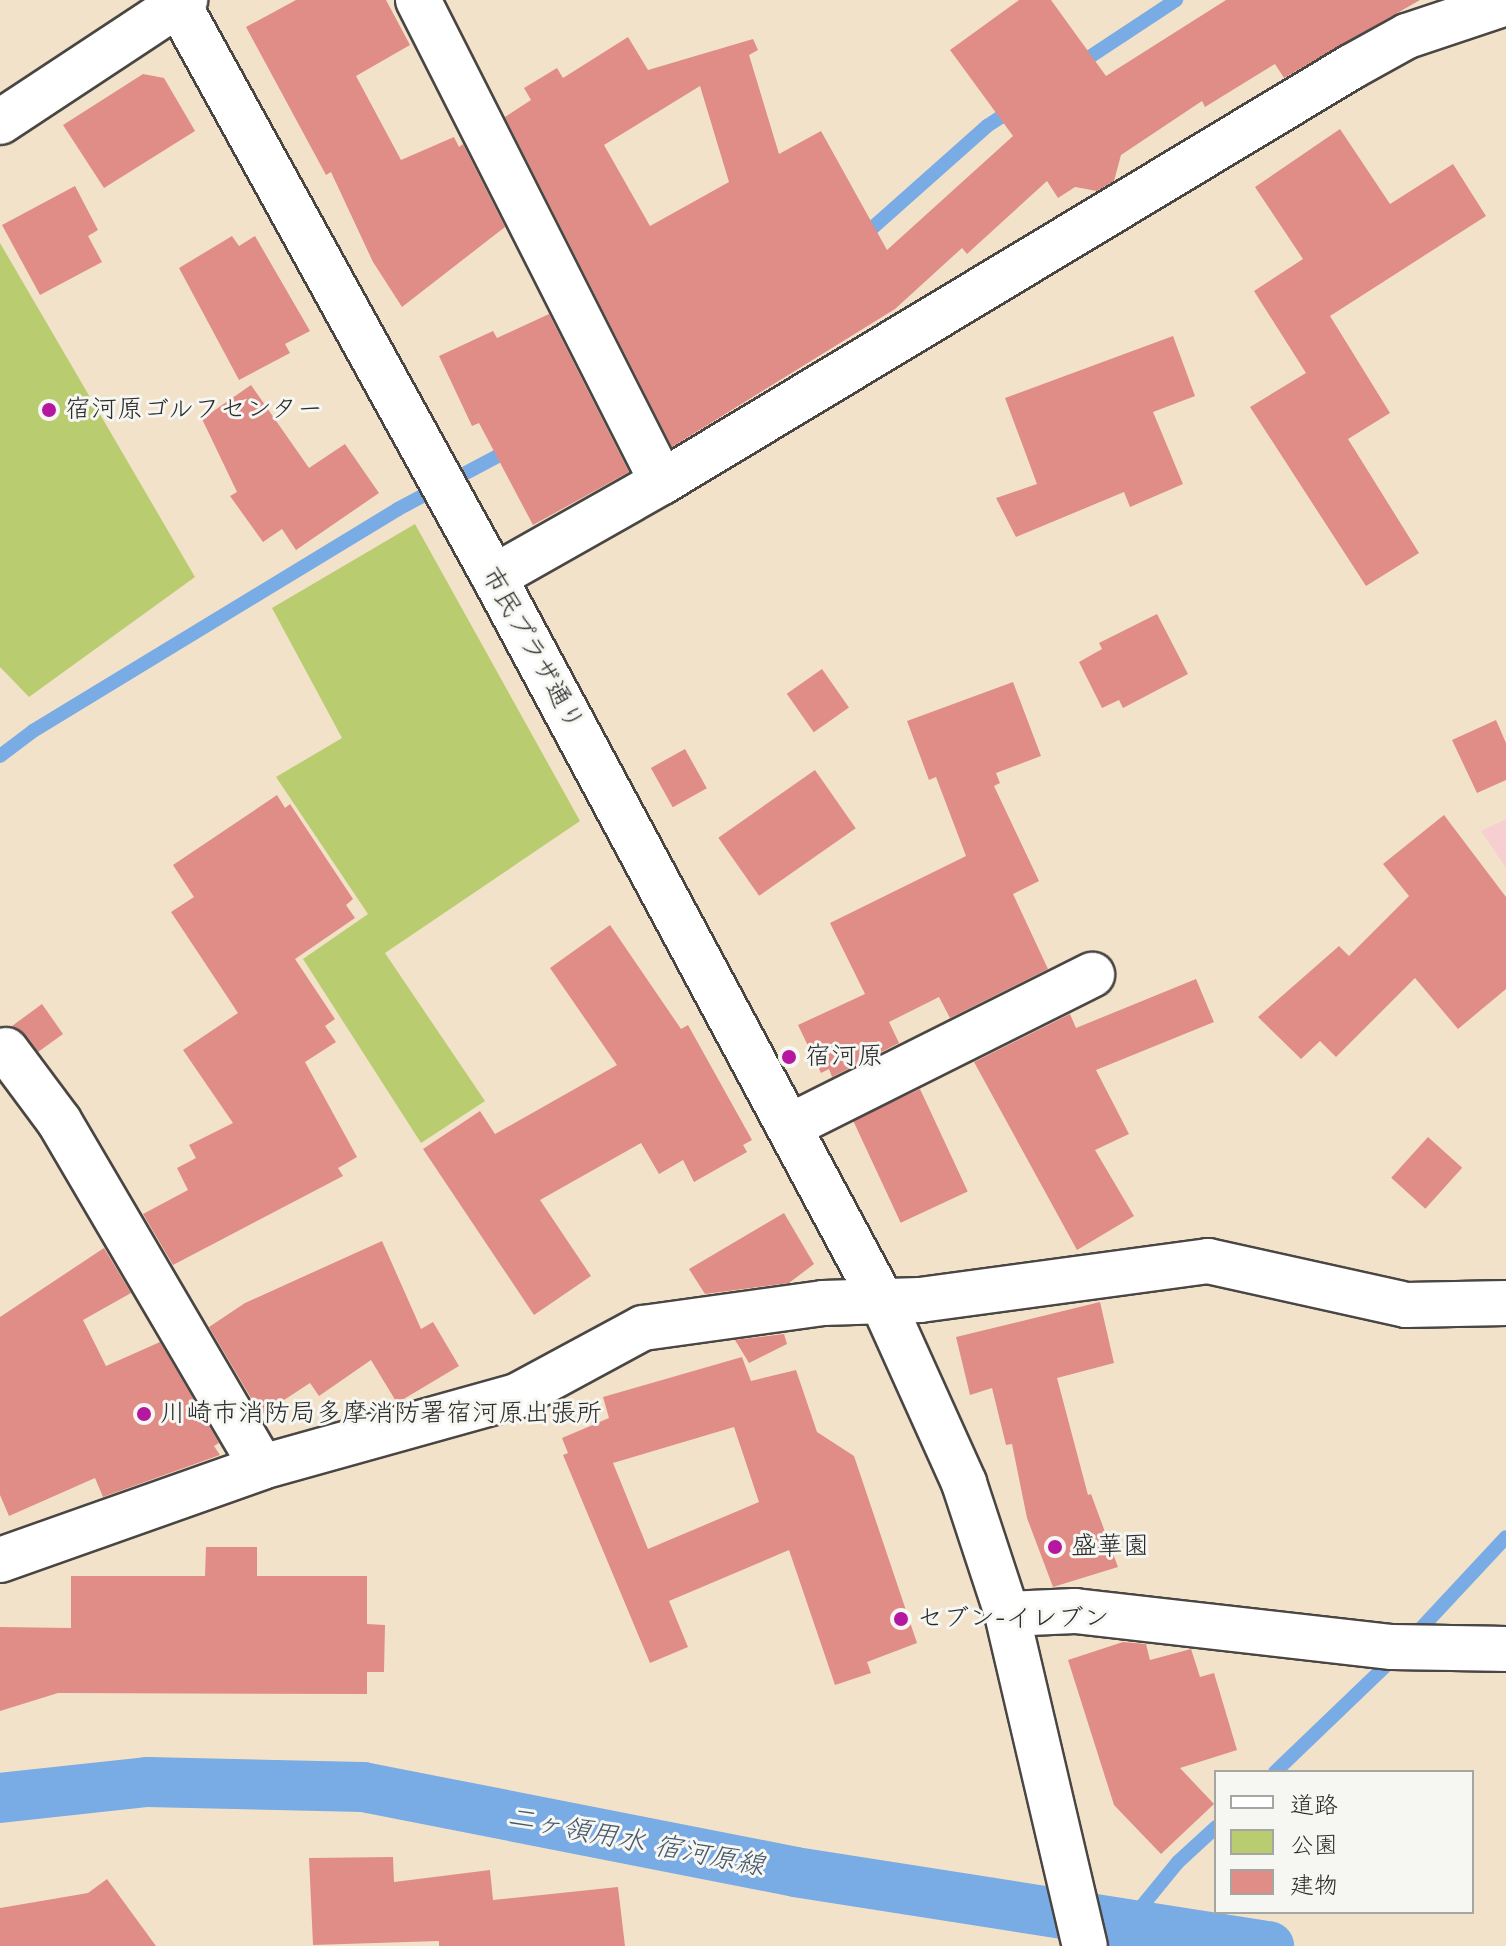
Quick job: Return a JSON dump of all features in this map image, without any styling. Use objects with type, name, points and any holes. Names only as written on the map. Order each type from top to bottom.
[{"type":"street","points":[[418,0],[662,482]]},
{"type":"street","points":[[0,122],[179,1]]},
{"type":"street","name":"市民プラザ通り","points":[[179,1],[494,577],[882,1301],[964,1483],[1007,1614],[1085,1944]]},
{"type":"street","points":[[494,577],[662,482],[1351,67],[1407,36],[1506,3]]},
{"type":"street","points":[[790,1126],[1092,975]]},
{"type":"street","points":[[6,1050],[59,1121],[262,1467]]},
{"type":"street","points":[[0,1560],[262,1467],[517,1396],[643,1328],[823,1303],[882,1301],[1208,1261],[1406,1305],[1506,1303]]},
{"type":"street","points":[[1007,1614],[1075,1611],[1412,1649],[1506,1649]]},
{"type":"shaded area","points":[[1506,819],[1506,868],[1481,831]]},
{"type":"green space","name":"宿河原ゴルフセンター","points":[[0,243],[195,577],[29,697],[0,667]]},
{"type":"green space","points":[[415,524],[580,821],[385,953],[485,1101],[421,1143],[303,959],[368,914],[276,777],[342,738],[272,608]]},
{"type":"building","points":[[296,0],[386,0],[410,45],[356,76],[401,160],[454,137],[459,147],[463,144],[505,227],[402,307],[373,262],[331,172],[326,175],[246,27]]},
{"type":"building","points":[[1019,0],[1051,0],[1106,76],[1226,0],[1420,0],[1284,78],[1275,64],[1205,107],[1202,101],[1121,155],[1114,181],[1097,191],[1075,187],[1058,198],[1047,181],[967,254],[962,248],[895,309],[672,447],[505,117],[531,100],[524,88],[557,68],[563,78],[628,37],[648,70],[753,39],[758,50],[749,55],[779,154],[821,131],[887,250],[1013,136],[950,50]],"holes":[[[700,86],[729,182],[650,226],[604,145]]]},
{"type":"building","points":[[143,74],[164,78],[195,131],[104,188],[63,125]]},
{"type":"building","points":[[1340,129],[1390,204],[1453,164],[1486,216],[1330,316],[1390,413],[1348,439],[1419,553],[1366,586],[1250,407],[1306,373],[1254,291],[1303,259],[1255,187]]},
{"type":"building","points":[[75,186],[98,230],[88,236],[102,262],[40,295],[2,225]]},
{"type":"building","points":[[232,236],[239,246],[255,236],[310,331],[285,344],[290,353],[239,380],[179,268]]},
{"type":"building","points":[[549,314],[629,472],[533,525],[479,423],[472,426],[439,356],[493,331],[497,338]]},
{"type":"building","points":[[1173,336],[1195,396],[1153,412],[1183,484],[1130,507],[1124,492],[1016,537],[996,498],[1037,484],[1005,398]]},
{"type":"building","points":[[251,385],[309,468],[345,444],[379,493],[296,550],[282,529],[263,542],[230,496],[237,492],[202,419]]},
{"type":"building","points":[[1157,614],[1188,674],[1123,708],[1119,700],[1102,708],[1079,662],[1102,649],[1099,643]]},
{"type":"building","points":[[822,669],[849,708],[814,732],[787,694]]},
{"type":"building","points":[[1013,682],[1041,756],[996,773],[1000,783],[994,786],[1039,881],[1013,894],[1048,969],[950,1018],[939,997],[889,1022],[899,1043],[832,1077],[829,1069],[821,1073],[798,1025],[865,994],[830,923],[966,856],[936,777],[929,780],[907,721]]},
{"type":"building","points":[[1496,720],[1506,743],[1506,780],[1477,793],[1452,740]]},
{"type":"building","points":[[685,749],[707,788],[673,807],[651,768]]},
{"type":"building","points":[[815,770],[856,828],[759,896],[718,838]]},
{"type":"building","points":[[277,795],[285,808],[290,804],[353,899],[346,905],[355,918],[295,959],[335,1019],[325,1026],[336,1042],[305,1062],[357,1157],[338,1168],[343,1176],[173,1265],[143,1214],[188,1190],[177,1168],[196,1158],[189,1145],[233,1123],[183,1050],[238,1013],[171,912],[194,897],[173,865]]},
{"type":"building","points":[[1444,815],[1506,897],[1506,989],[1458,1029],[1415,978],[1336,1057],[1320,1041],[1301,1059],[1258,1017],[1339,946],[1349,956],[1409,896],[1383,864]]},
{"type":"building","points":[[610,925],[681,1029],[688,1025],[752,1140],[743,1145],[747,1152],[694,1182],[683,1160],[659,1174],[641,1143],[540,1200],[591,1276],[534,1315],[423,1149],[480,1111],[495,1134],[617,1065],[550,968]]},
{"type":"building","points":[[1196,979],[1214,1022],[1096,1070],[1129,1134],[1095,1150],[1134,1216],[1077,1250],[974,1062],[1070,1014],[1076,1028]]},
{"type":"building","points":[[42,1004],[63,1034],[38,1052],[12,1026]]},
{"type":"building","points":[[920,1089],[968,1191],[901,1223],[853,1120]]},
{"type":"building","points":[[1428,1137],[1462,1168],[1425,1209],[1391,1178]]},
{"type":"building","points":[[784,1213],[814,1264],[789,1283],[705,1294],[689,1269]]},
{"type":"building","points":[[382,1241],[421,1329],[433,1322],[459,1366],[397,1403],[371,1360],[319,1396],[310,1383],[261,1415],[209,1327],[245,1303]]},
{"type":"building","points":[[104,1248],[131,1293],[83,1320],[106,1366],[160,1342],[219,1443],[214,1446],[220,1455],[103,1497],[95,1478],[9,1516],[0,1495],[0,1317]]},
{"type":"building","points":[[1100,1302],[1114,1363],[1057,1378],[1088,1495],[1091,1494],[1118,1567],[1053,1587],[1027,1518],[1012,1444],[1006,1445],[992,1388],[970,1395],[956,1337]]},
{"type":"building","points":[[784,1334],[787,1344],[749,1363],[735,1340]]},
{"type":"building","points":[[742,1357],[751,1381],[796,1370],[817,1432],[854,1456],[917,1643],[867,1662],[871,1673],[835,1685],[789,1550],[669,1601],[688,1647],[650,1663],[563,1455],[568,1453],[562,1438],[609,1418],[603,1397]],"holes":[[[734,1427],[759,1502],[648,1549],[613,1463]]]},
{"type":"building","points":[[206,1547],[257,1547],[257,1576],[367,1576],[367,1624],[385,1625],[384,1672],[367,1672],[367,1694],[58,1693],[0,1711],[0,1627],[71,1628],[71,1576],[205,1576]]},
{"type":"building","points":[[1123,1642],[1146,1644],[1150,1660],[1191,1649],[1200,1677],[1214,1673],[1237,1750],[1180,1768],[1214,1804],[1161,1854],[1114,1805],[1068,1660]]},
{"type":"building","points":[[393,1857],[394,1882],[490,1870],[493,1900],[618,1887],[625,1946],[439,1946],[439,1941],[313,1945],[309,1858]]},
{"type":"building","points":[[107,1879],[156,1946],[0,1946],[0,1908],[88,1893]]},
{"type":"waterway","points":[[1076,66],[1176,0]]},
{"type":"waterway","points":[[861,238],[987,126],[1016,107]]},
{"type":"waterway","points":[[0,756],[33,731],[398,509],[511,449]]},
{"type":"waterway","points":[[1411,1639],[1506,1537]]},
{"type":"waterway","points":[[1277,1770],[1397,1655]]},
{"type":"waterway","name":"二ヶ領用水 宿河原線","points":[[0,1798],[147,1782],[363,1787],[795,1872],[1269,1946]]},
{"type":"waterway","points":[[1129,1922],[1178,1862],[1214,1829]]},
{"type":"place","name":"宿河原ゴルフセンター","points":[[49,410]]},
{"type":"place","name":"宿河原","points":[[789,1057]]},
{"type":"place","name":"川崎市消防局多摩消防署宿河原出張所","points":[[144,1414]]},
{"type":"place","name":"盛華園","points":[[1055,1547]]},
{"type":"place","name":"セブン-イレブン","points":[[901,1619]]}]
